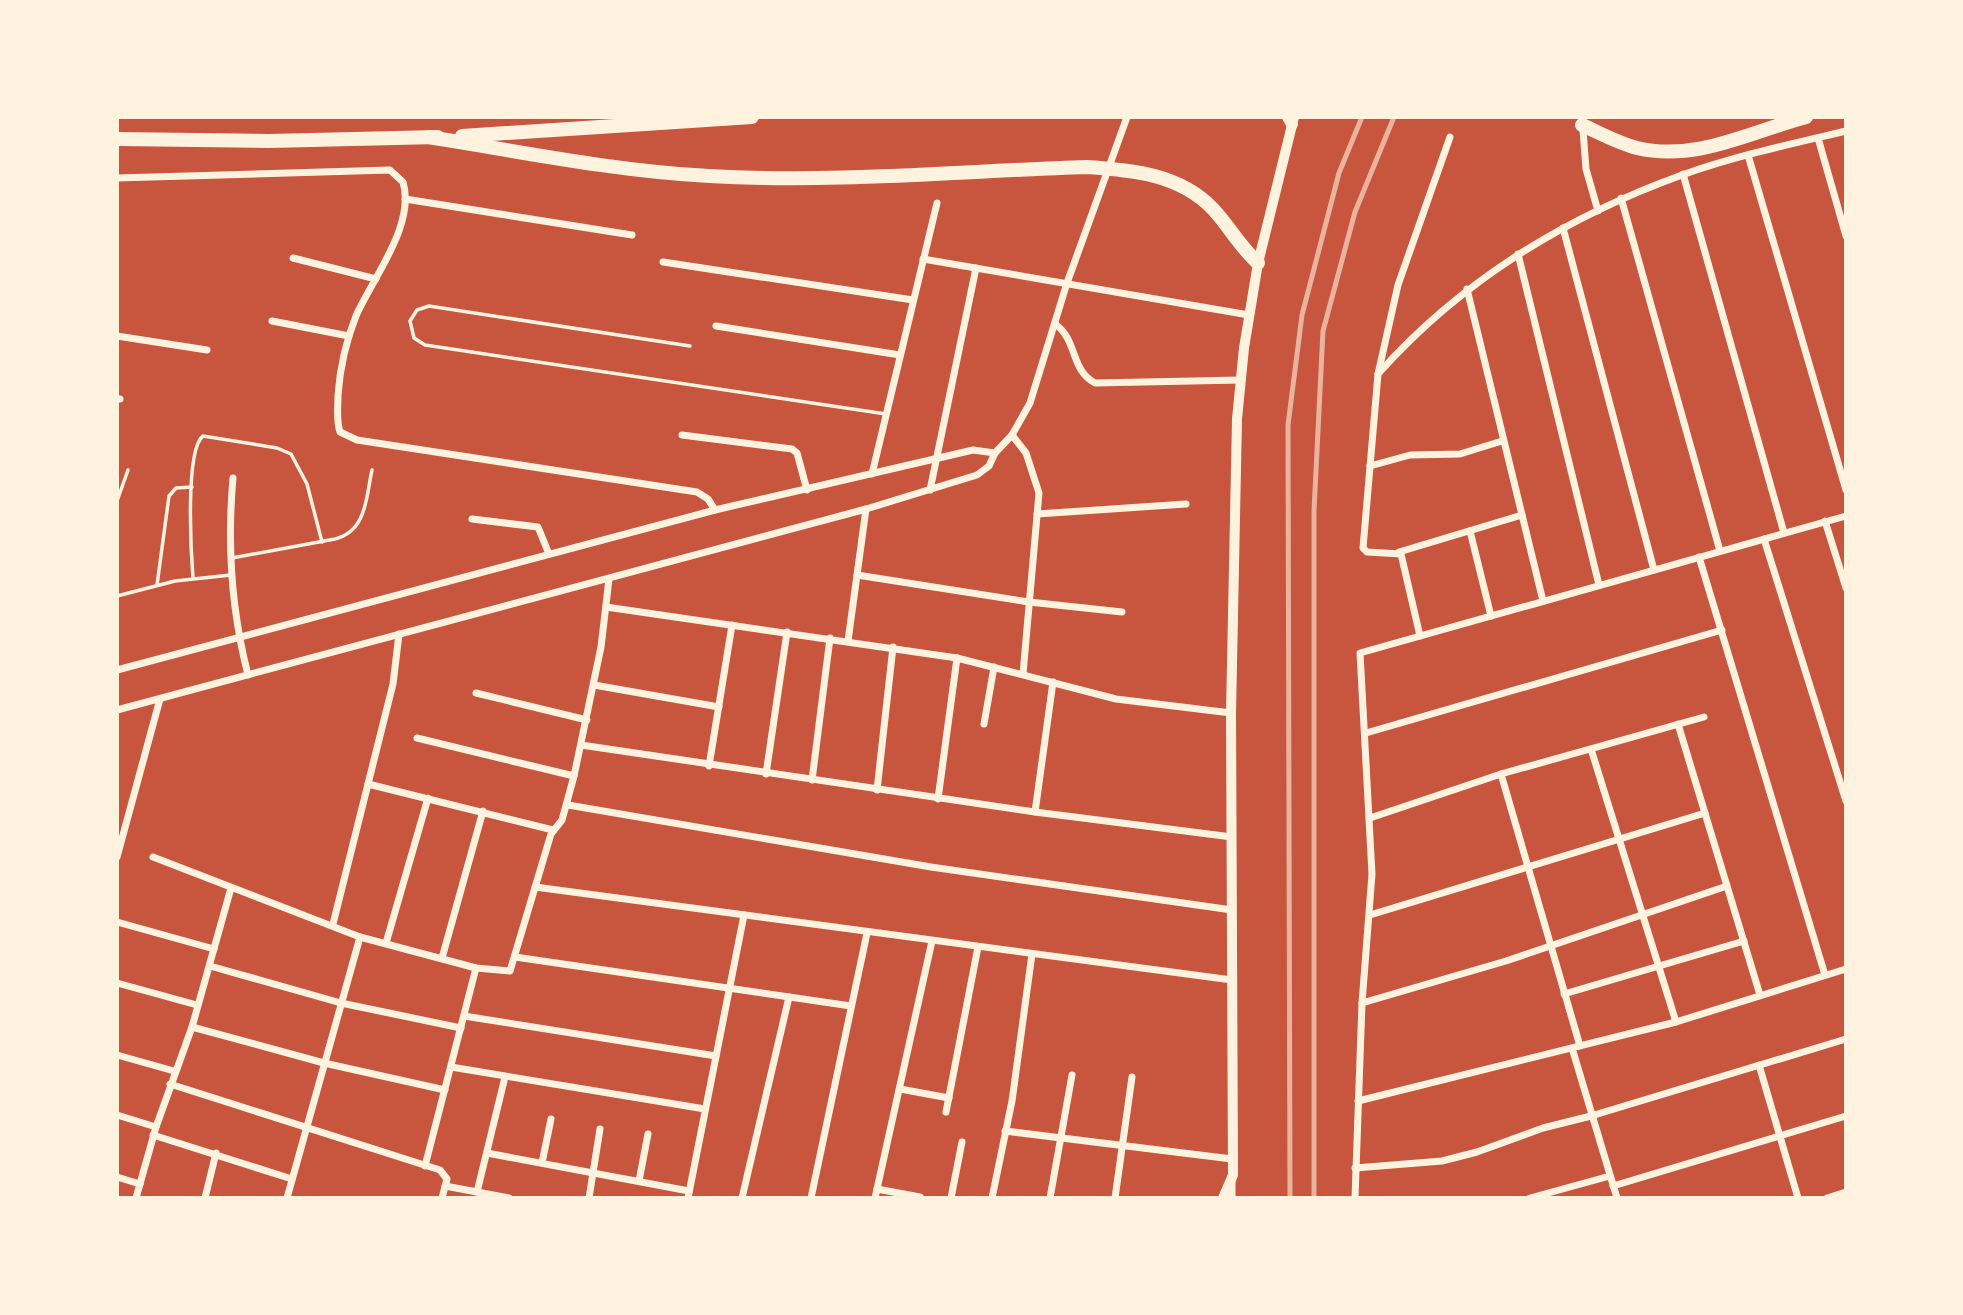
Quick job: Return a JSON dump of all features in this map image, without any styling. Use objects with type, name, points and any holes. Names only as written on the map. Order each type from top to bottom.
[{"type":"highway","points":[[117,139],[269,141],[429,137],[752,117]]},
{"type":"highway","points":[[1582,121],[1635,147],[1678,152],[1721,145],[1806,117]]},
{"type":"highway","points":[[429,137],[622,168],[710,176],[1109,168],[1173,181],[1193,191],[1213,209],[1258,263]]},
{"type":"main road","points":[[1223,1198],[1233,1175],[1231,713],[1235,458],[1240,380],[1249,315],[1258,263],[1292,120]]},
{"type":"street","points":[[117,710],[866,509],[977,475],[989,466],[995,453],[1012,435],[1030,403],[1067,283],[1127,117]]},
{"type":"street","points":[[1582,121],[1586,169],[1598,211]]},
{"type":"street","points":[[1377,374],[1429,321],[1467,289],[1518,254],[1563,228],[1621,198],[1684,174],[1846,131]]},
{"type":"street","points":[[1450,137],[1398,285],[1377,374],[1364,550],[1399,552],[1522,515]]},
{"type":"street","points":[[1818,138],[1846,236]]},
{"type":"street","points":[[1748,155],[1846,490]]},
{"type":"street","points":[[117,178],[390,170],[403,181],[405,199],[394,240],[349,336],[339,385],[337,423],[340,432],[348,438],[697,492],[708,499],[715,510]]},
{"type":"street","points":[[1684,174],[1784,533]]},
{"type":"street","points":[[1621,198],[1720,551]]},
{"type":"street","points":[[405,199],[632,235]]},
{"type":"street","points":[[872,474],[937,203]]},
{"type":"street","points":[[1563,228],[1654,570]]},
{"type":"street","points":[[1518,254],[1599,586]]},
{"type":"street","points":[[293,258],[376,279]]},
{"type":"street","points":[[923,259],[1249,315]]},
{"type":"street","points":[[663,262],[913,300]]},
{"type":"street","points":[[930,490],[975,268]]},
{"type":"street","points":[[1467,289],[1543,601]]},
{"type":"street","points":[[272,321],[349,336]]},
{"type":"street","points":[[1055,324],[1071,341],[1081,373],[1095,383],[1240,380]]},
{"type":"street","points":[[716,326],[900,355]]},
{"type":"street","points":[[117,336],[207,350]]},
{"type":"street","points":[[682,435],[792,449],[797,453],[807,490]]},
{"type":"street","points":[[1012,435],[1026,453],[1039,493],[1023,674]]},
{"type":"street","points":[[1370,466],[1410,455],[1460,454],[1502,441]]},
{"type":"street","points":[[117,670],[715,510],[981,449],[995,453]]},
{"type":"street","points":[[233,478],[231,575],[239,639],[248,675]]},
{"type":"street","points":[[1037,514],[1186,504]]},
{"type":"street","points":[[848,641],[866,509]]},
{"type":"street","points":[[1354,1198],[1362,1003],[1370,915],[1370,818],[1360,653],[1846,516]]},
{"type":"street","points":[[472,519],[538,527],[550,554]]},
{"type":"street","points":[[1825,521],[1846,588]]},
{"type":"street","points":[[1470,531],[1491,616]]},
{"type":"street","points":[[1764,539],[1846,801]]},
{"type":"street","points":[[1399,552],[1420,636]]},
{"type":"street","points":[[1699,557],[1825,975]]},
{"type":"street","points":[[857,575],[1029,602],[1122,612]]},
{"type":"street","points":[[153,857],[360,937],[477,968],[507,972],[515,957],[554,830],[560,825],[568,805],[594,685],[609,579]]},
{"type":"street","points":[[606,607],[893,647],[957,658],[1116,699],[1231,713]]},
{"type":"street","points":[[709,765],[732,625]]},
{"type":"street","points":[[1366,733],[1722,631]]},
{"type":"street","points":[[766,774],[787,632]]},
{"type":"street","points":[[333,925],[393,684],[399,634]]},
{"type":"street","points":[[812,780],[830,638]]},
{"type":"street","points":[[877,790],[893,647]]},
{"type":"street","points":[[938,799],[957,658]]},
{"type":"street","points":[[984,724],[994,667]]},
{"type":"street","points":[[1035,812],[1054,682]]},
{"type":"street","points":[[594,685],[719,707]]},
{"type":"street","points":[[477,694],[587,720]]},
{"type":"street","points":[[117,857],[160,699]]},
{"type":"street","points":[[1370,818],[1501,774],[1703,717]]},
{"type":"street","points":[[1678,724],[1760,995]]},
{"type":"street","points":[[417,738],[574,776]]},
{"type":"street","points":[[581,745],[938,799],[1232,837]]},
{"type":"street","points":[[1591,749],[1676,1022]]},
{"type":"street","points":[[1501,774],[1564,994],[1591,1116],[1616,1198]]},
{"type":"street","points":[[368,784],[554,830]]},
{"type":"street","points":[[386,943],[428,798]]},
{"type":"street","points":[[568,805],[931,867],[1232,910]]},
{"type":"street","points":[[442,958],[483,811]]},
{"type":"street","points":[[1370,915],[1704,813]]},
{"type":"street","points":[[1362,1003],[1506,961],[1727,886]]},
{"type":"street","points":[[535,887],[1232,980]]},
{"type":"street","points":[[136,1198],[174,1071],[192,1027],[231,888]]},
{"type":"street","points":[[487,1153],[639,1181],[688,1194],[744,915]]},
{"type":"street","points":[[117,922],[214,949]]},
{"type":"street","points":[[811,1198],[867,933]]},
{"type":"street","points":[[286,1198],[360,937]]},
{"type":"street","points":[[875,1198],[932,941]]},
{"type":"street","points":[[1564,994],[1744,941]]},
{"type":"street","points":[[946,1112],[978,947]]},
{"type":"street","points":[[992,1198],[1032,954]]},
{"type":"street","points":[[515,957],[851,1006]]},
{"type":"street","points":[[210,966],[341,1003],[461,1028]]},
{"type":"street","points":[[425,1166],[477,968]]},
{"type":"street","points":[[1358,1101],[1676,1022],[1846,969]]},
{"type":"street","points":[[117,983],[197,1005]]},
{"type":"street","points":[[742,1198],[789,997]]},
{"type":"street","points":[[464,1016],[716,1056]]},
{"type":"street","points":[[192,1027],[324,1063],[445,1090]]},
{"type":"street","points":[[1356,1168],[1442,1161],[1477,1152],[1543,1128],[1846,1039]]},
{"type":"street","points":[[117,1055],[174,1071]]},
{"type":"street","points":[[1759,1065],[1798,1198]]},
{"type":"street","points":[[451,1068],[705,1109]]},
{"type":"street","points":[[1050,1198],[1072,1075]]},
{"type":"street","points":[[477,1192],[505,1077]]},
{"type":"street","points":[[1115,1198],[1132,1077]]},
{"type":"street","points":[[170,1084],[444,1173],[442,1198]]},
{"type":"street","points":[[901,1088],[948,1098]]},
{"type":"street","points":[[117,1115],[292,1180]]},
{"type":"street","points":[[1613,1186],[1846,1116]]},
{"type":"street","points":[[542,1163],[551,1119]]},
{"type":"street","points":[[589,1198],[600,1129]]},
{"type":"street","points":[[1005,1131],[1233,1159]]},
{"type":"street","points":[[639,1181],[648,1133]]},
{"type":"street","points":[[951,1198],[962,1142]]},
{"type":"street","points":[[205,1198],[216,1153]]},
{"type":"street","points":[[1232,1198],[1233,1175]]},
{"type":"street","points":[[1530,1198],[1610,1176]]},
{"type":"street","points":[[117,1177],[140,1184]]},
{"type":"street","points":[[445,1186],[504,1197]]},
{"type":"street","points":[[877,1189],[920,1197]]},
{"type":"street","points":[[1827,1198],[1846,1192]]},
{"type":"lane","points":[[690,346],[429,306],[413,315],[410,327],[414,338],[425,345],[886,414]]},
{"type":"lane","points":[[193,578],[191,487],[196,446],[203,436],[284,450],[296,460],[307,484],[322,542]]},
{"type":"lane","points":[[117,501],[128,470]]},
{"type":"lane","points":[[230,559],[342,537],[360,523],[372,470]]},
{"type":"lane","points":[[157,585],[169,496],[176,488],[191,487]]},
{"type":"lane","points":[[117,596],[193,578],[231,575]]},
{"type":"railway","points":[[1290,1198],[1288,425],[1302,315],[1339,173],[1362,117]]},
{"type":"railway","points":[[1314,1198],[1314,511],[1323,331],[1355,212],[1394,117]]}]
